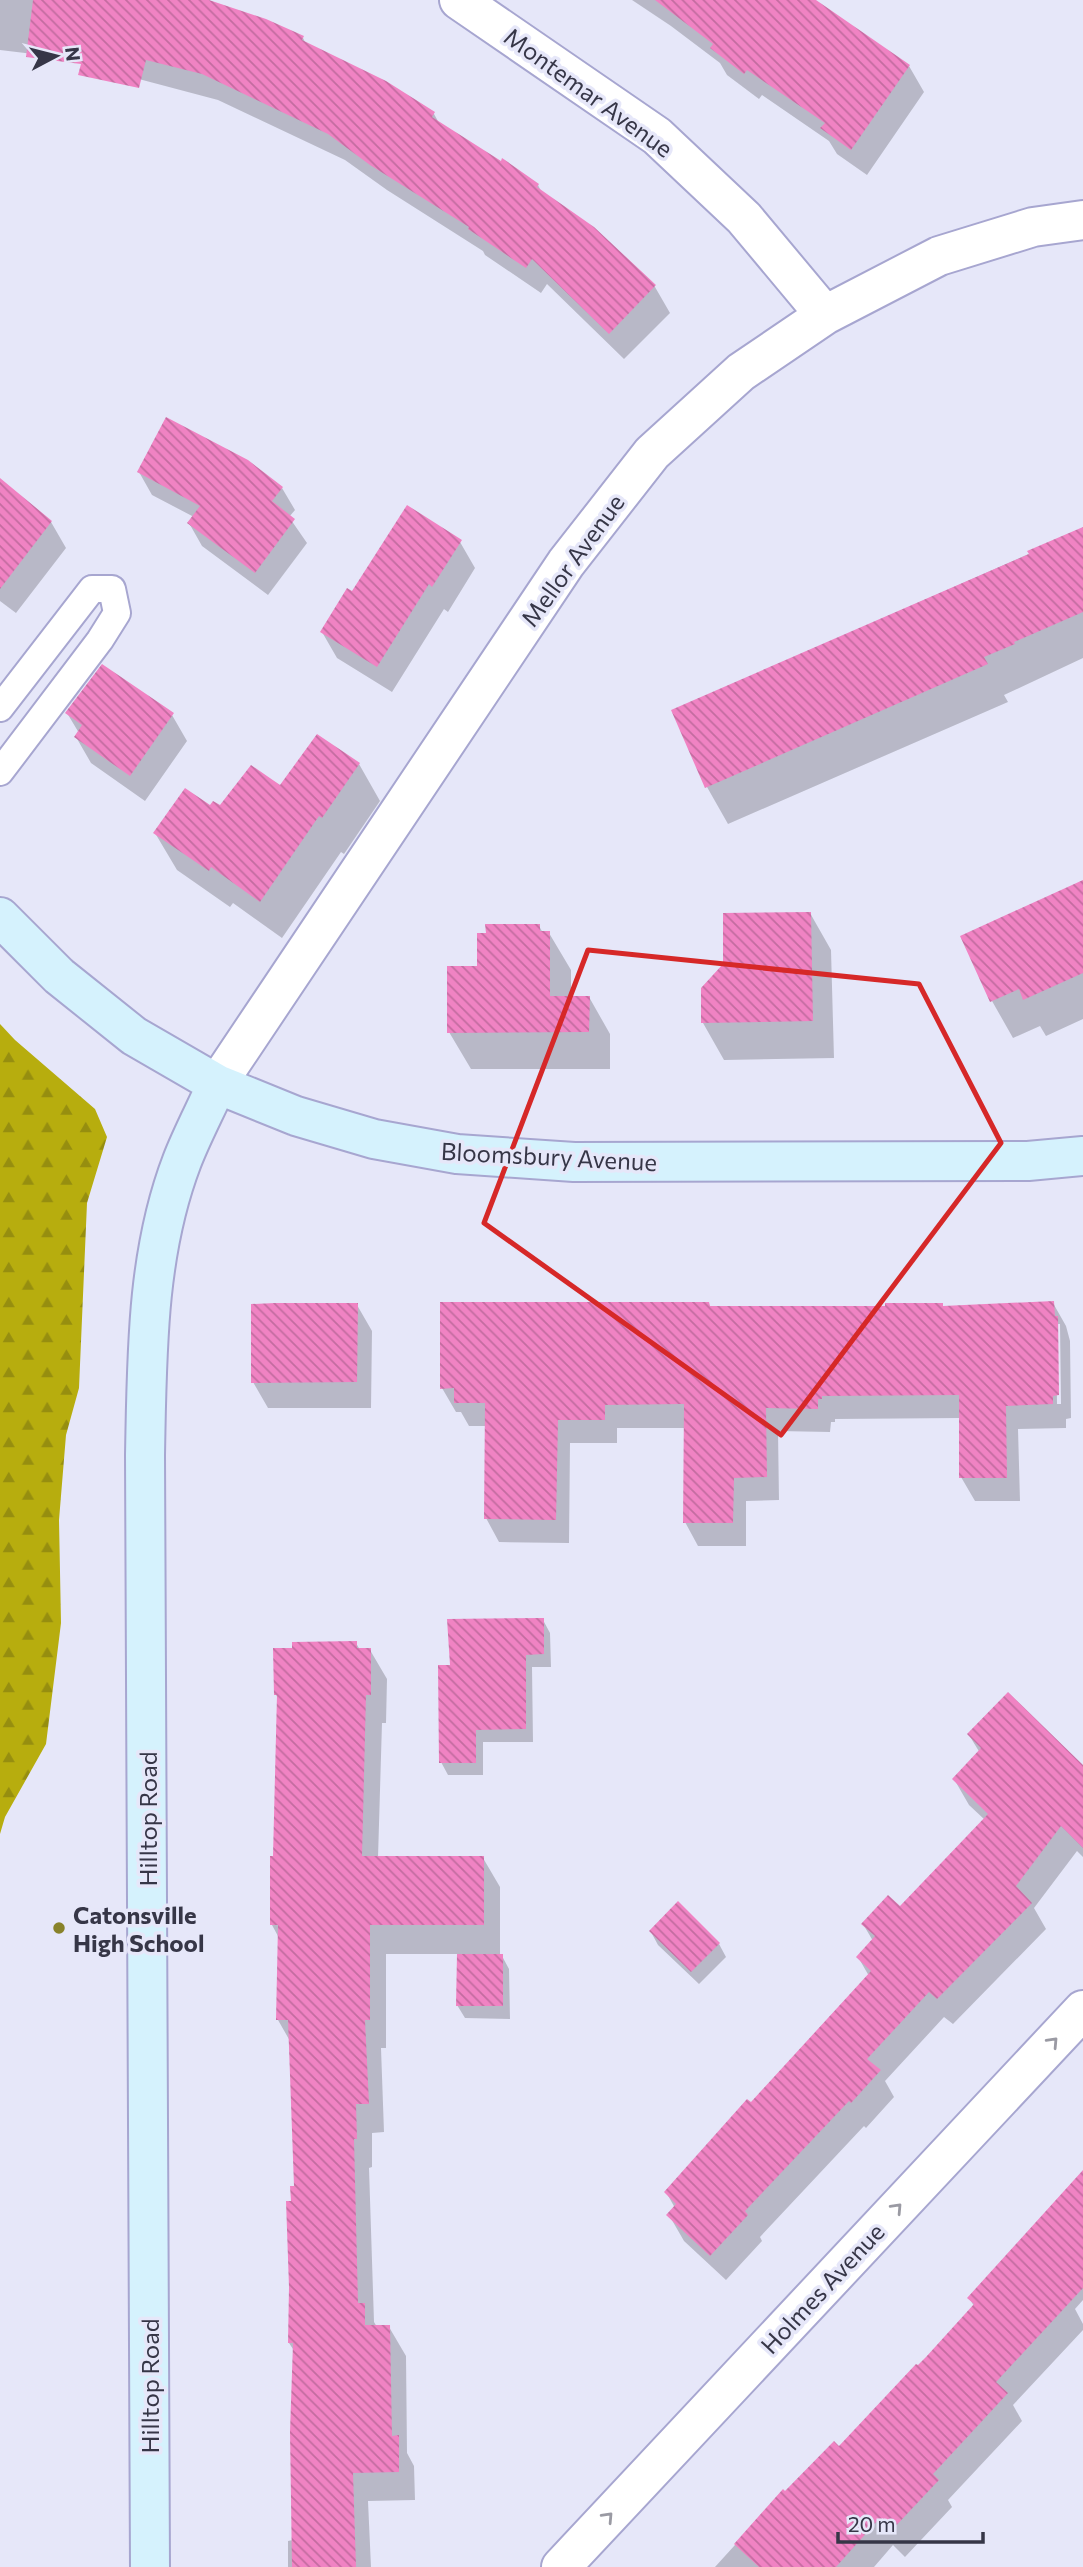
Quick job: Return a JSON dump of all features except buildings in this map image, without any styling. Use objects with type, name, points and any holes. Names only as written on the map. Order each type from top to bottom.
[{"type":"street","name":"Montemar Avenue","points":[[459,0],[657,136],[744,218],[825,315]]},
{"type":"street","name":"Mellor Avenue","points":[[217,1084],[566,563],[652,453],[741,372],[825,315],[939,256],[1033,227],[1083,220]]},
{"type":"street","name":"Bloomsbury Avenue","points":[[0,917],[59,976],[134,1036],[217,1084],[296,1116],[361,1136],[457,1154],[575,1161],[1027,1161],[1083,1156]]},
{"type":"street","name":"Hilltop Road","points":[[150,2567],[145,1469],[147,1333],[160,1241],[182,1162],[217,1084]]},
{"type":"street","name":"Holmes Avenue","points":[[561,2567],[1083,2010]]},
{"type":"lane","points":[[0,708],[92,589],[112,589],[117,613],[100,640],[0,772]]},
{"type":"highlighted area","points":[[588,950],[919,984],[1001,1143],[781,1435],[484,1223]]},
{"type":"green space","points":[[0,1024],[95,1109],[107,1137],[87,1203],[79,1388],[66,1435],[59,1520],[61,1623],[46,1744],[5,1817],[0,1834]]},
{"type":"place","name":"Catonsville High School","points":[[59,1928]]}]
